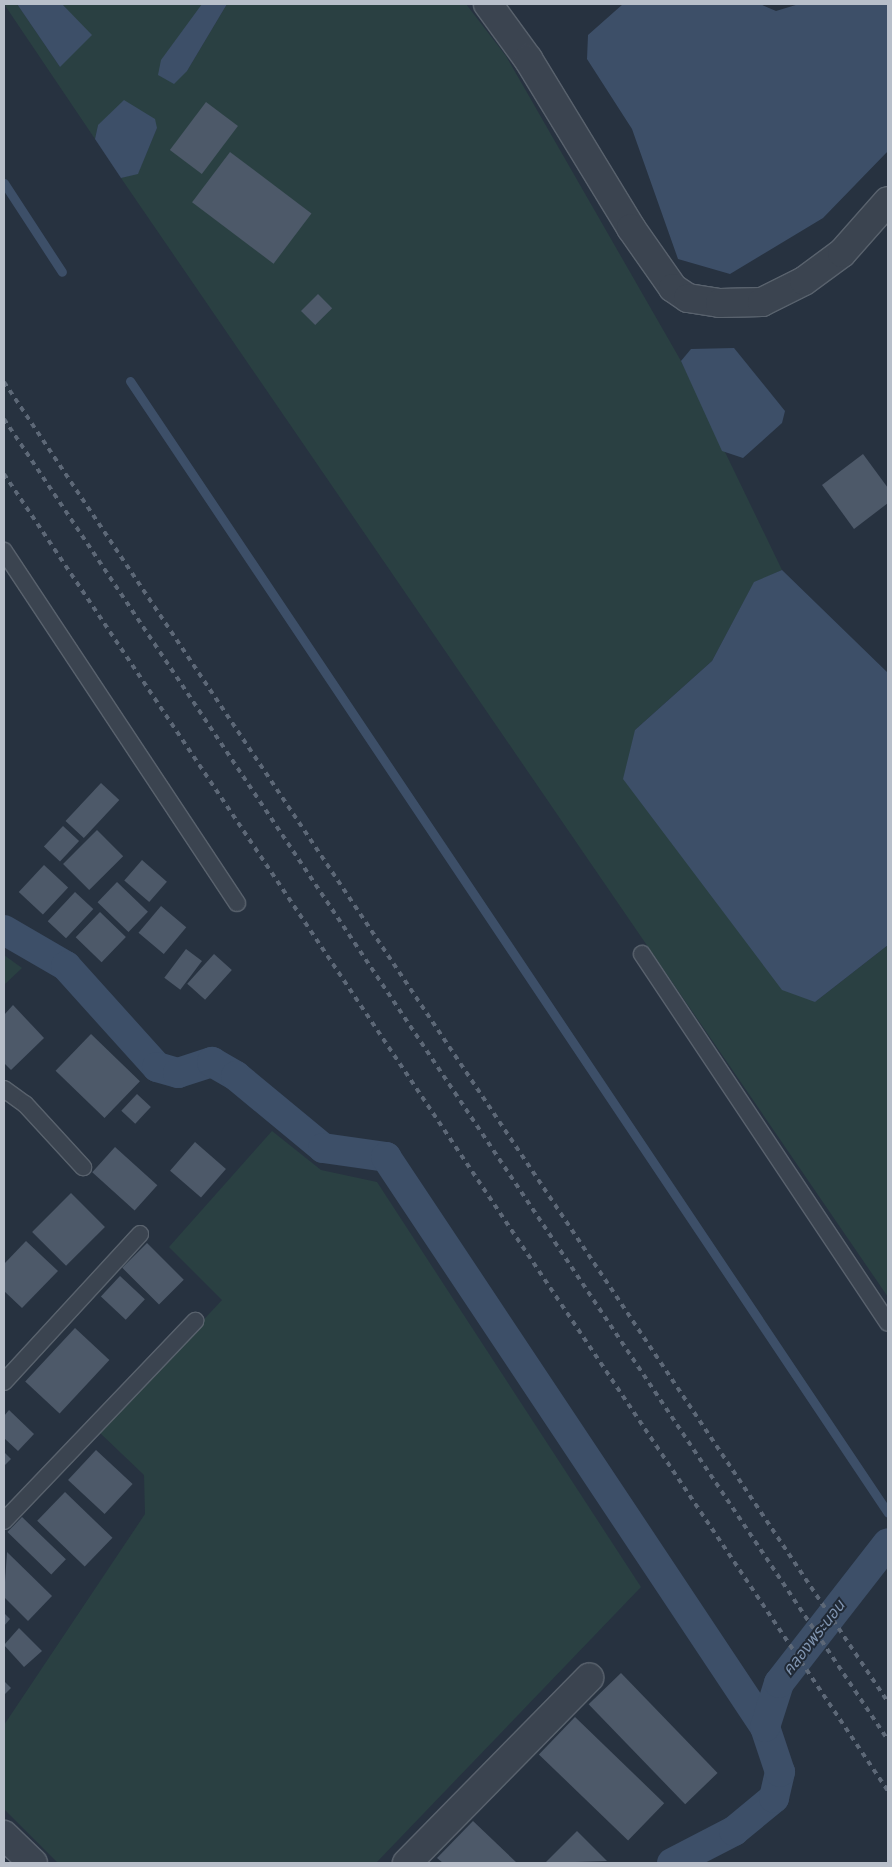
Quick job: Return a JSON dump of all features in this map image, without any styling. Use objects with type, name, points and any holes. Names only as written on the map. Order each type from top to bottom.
[{"type":"street","points":[[488,4],[528,59],[631,228],[673,288],[688,298],[720,304],[762,302],[804,281],[842,253],[888,201]]},
{"type":"street","points":[[407,1863],[589,1678]]},
{"type":"street","points":[[4,1835],[33,1863]]},
{"type":"lane","points":[[4,551],[237,903]]},
{"type":"lane","points":[[642,954],[888,1323]]},
{"type":"lane","points":[[4,1089],[25,1104],[83,1167]]},
{"type":"lane","points":[[4,1382],[140,1234]]},
{"type":"lane","points":[[4,1521],[196,1321]]},
{"type":"green space","points":[[4,4],[17,4],[60,67],[67,10],[62,4],[202,4],[187,71],[227,4],[466,4],[506,56],[681,361],[782,570],[754,583],[712,661],[635,730],[815,1002],[888,945],[888,1297],[121,178],[138,173],[157,128],[98,125],[95,139]]},
{"type":"green space","points":[[4,955],[22,968],[4,985]]},
{"type":"green space","points":[[272,1131],[321,1170],[377,1182],[641,1587],[376,1863],[58,1863],[4,1809],[4,1725],[145,1514],[144,1475],[99,1432],[222,1300],[169,1247]]},
{"type":"water","points":[[17,4],[62,4],[92,35],[60,67]]},
{"type":"water","points":[[202,4],[227,4],[187,71],[174,84],[158,75],[161,60]]},
{"type":"water","points":[[623,4],[760,4],[776,11],[799,4],[888,4],[888,151],[823,218],[730,274],[678,259],[632,129],[587,59],[588,35]]},
{"type":"water","points":[[124,100],[155,119],[157,128],[138,174],[121,178],[95,139],[98,125]]},
{"type":"water","points":[[734,348],[785,411],[782,423],[743,458],[722,451],[681,361],[691,349]]},
{"type":"water","points":[[782,570],[888,673],[888,945],[815,1002],[782,990],[623,779],[635,730],[712,661],[754,582]]},
{"type":"building","points":[[206,102],[238,126],[202,174],[170,150]]},
{"type":"building","points":[[230,152],[311,213],[274,264],[192,202]]},
{"type":"building","points":[[318,294],[332,308],[315,325],[301,311]]},
{"type":"building","points":[[863,454],[888,488],[888,503],[854,529],[822,485]]},
{"type":"building","points":[[101,783],[119,800],[84,838],[66,821]]},
{"type":"building","points":[[63,826],[79,841],[60,861],[44,846]]},
{"type":"building","points":[[97,830],[123,856],[89,890],[63,864]]},
{"type":"building","points":[[142,860],[167,882],[149,902],[124,880]]},
{"type":"building","points":[[44,865],[68,888],[43,915],[19,892]]},
{"type":"building","points":[[117,882],[148,912],[128,932],[98,902]]},
{"type":"building","points":[[75,892],[93,909],[66,938],[48,921]]},
{"type":"building","points":[[161,906],[186,927],[164,954],[139,933]]},
{"type":"building","points":[[100,912],[126,937],[102,962],[76,937]]},
{"type":"building","points":[[186,949],[202,961],[180,990],[164,978]]},
{"type":"building","points":[[214,954],[232,970],[205,1000],[187,984]]},
{"type":"building","points":[[13,1005],[44,1038],[11,1070],[4,1063],[4,1015]]},
{"type":"building","points":[[91,1034],[140,1081],[104,1118],[56,1071]]},
{"type":"building","points":[[137,1094],[151,1107],[135,1124],[121,1111]]},
{"type":"building","points":[[195,1142],[226,1169],[201,1198],[170,1171]]},
{"type":"building","points":[[115,1147],[157,1185],[135,1210],[92,1172]]},
{"type":"building","points":[[71,1193],[105,1227],[66,1266],[32,1232]]},
{"type":"building","points":[[26,1241],[58,1271],[22,1308],[4,1291],[4,1264]]},
{"type":"building","points":[[147,1243],[184,1280],[159,1305],[122,1268]]},
{"type":"building","points":[[120,1276],[145,1299],[126,1320],[101,1296]]},
{"type":"building","points":[[75,1328],[109,1360],[60,1413],[25,1381]]},
{"type":"building","points":[[9,1410],[34,1434],[18,1451],[4,1438],[4,1416]]},
{"type":"building","points":[[96,1450],[133,1484],[105,1514],[68,1480]]},
{"type":"building","points":[[4,1452],[11,1459],[4,1466]]},
{"type":"building","points":[[65,1492],[112,1538],[85,1567],[37,1521]]},
{"type":"building","points":[[22,1517],[66,1559],[51,1574],[7,1532]]},
{"type":"building","points":[[7,1552],[52,1596],[28,1621],[4,1597]]},
{"type":"building","points":[[4,1613],[10,1619],[4,1626]]},
{"type":"building","points":[[19,1628],[42,1651],[24,1667],[4,1645]]},
{"type":"building","points":[[621,1673],[718,1773],[685,1804],[589,1704]]},
{"type":"building","points":[[4,1681],[11,1688],[4,1695]]},
{"type":"building","points":[[575,1717],[664,1803],[628,1841],[539,1754]]},
{"type":"building","points":[[473,1821],[517,1863],[443,1863],[437,1858]]},
{"type":"building","points":[[577,1831],[607,1861],[545,1863]]},
{"type":"waterway","points":[[4,183],[62,272]]},
{"type":"waterway","points":[[130,381],[888,1513]]},
{"type":"waterway","points":[[4,930],[66,966],[157,1067],[178,1073],[212,1062],[236,1076],[323,1148],[386,1157],[765,1727]]},
{"type":"waterway","name":"คลองพระนอน","points":[[672,1863],[734,1831],[774,1798],[780,1772],[765,1727],[779,1683],[888,1543]]},
{"type":"railway","points":[[4,382],[888,1702]]},
{"type":"railway","points":[[4,419],[888,1740]]},
{"type":"railway","points":[[4,474],[888,1791]]}]
